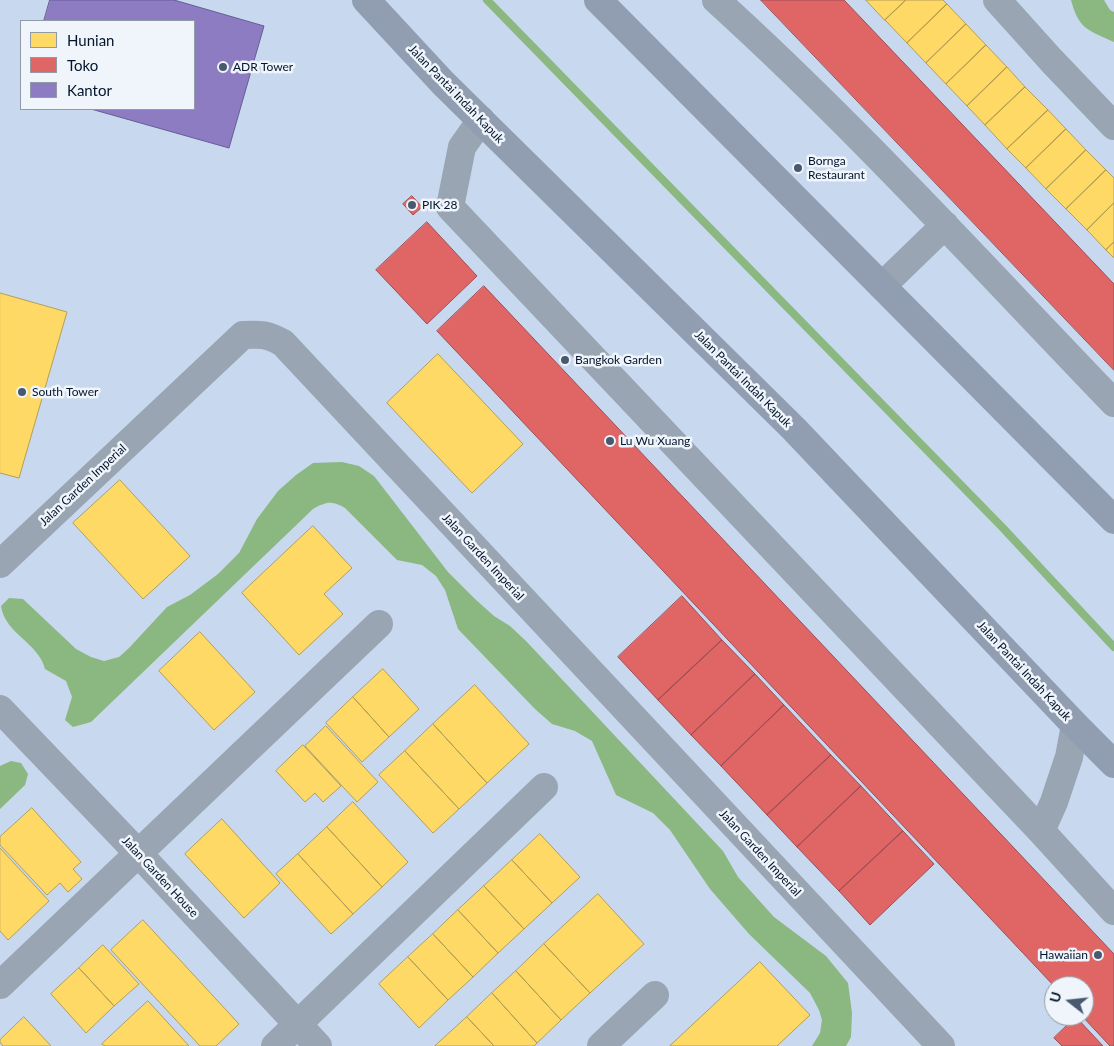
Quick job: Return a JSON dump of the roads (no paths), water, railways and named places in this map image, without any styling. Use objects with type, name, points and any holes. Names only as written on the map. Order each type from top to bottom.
[{"type":"main road","name":"Jalan Pantai Indah Kapuk","points":[[366,0],[443,82],[794,428],[1114,764]]},
{"type":"main road","points":[[611,5],[882,286],[1114,520]]},
{"type":"street","points":[[716,0],[775,54],[945,225],[1114,403]]},
{"type":"street","points":[[997,0],[1114,126]]},
{"type":"street","points":[[481,120],[462,147],[450,207],[1114,910]]},
{"type":"street","points":[[882,286],[945,225]]},
{"type":"street","name":"Jalan Garden Imperial","points":[[0,564],[243,335],[263,334],[272,337],[283,343],[941,1046]]},
{"type":"street","points":[[0,985],[378,624]]},
{"type":"street","name":"Jalan Garden House","points":[[0,709],[139,854],[318,1046]]},
{"type":"street","points":[[1041,831],[1054,802],[1069,757],[1075,725]]},
{"type":"street","points":[[275,1046],[544,787]]},
{"type":"street","points":[[600,1046],[655,995]]},
{"type":"waterway","points":[[487,0],[1002,527],[1114,647]]},
{"type":"place","name":"ADR Tower","points":[[223,67]]},
{"type":"place","name":"Bornga Restaurant","points":[[798,168]]},
{"type":"place","name":"PIK 28","points":[[412,205]]},
{"type":"place","name":"Bangkok Garden","points":[[565,360]]},
{"type":"place","name":"South Tower","points":[[22,392]]},
{"type":"place","name":"Lu Wu Xuang","points":[[610,441]]},
{"type":"place","name":"Hawaiian","points":[[1098,955]]}]
